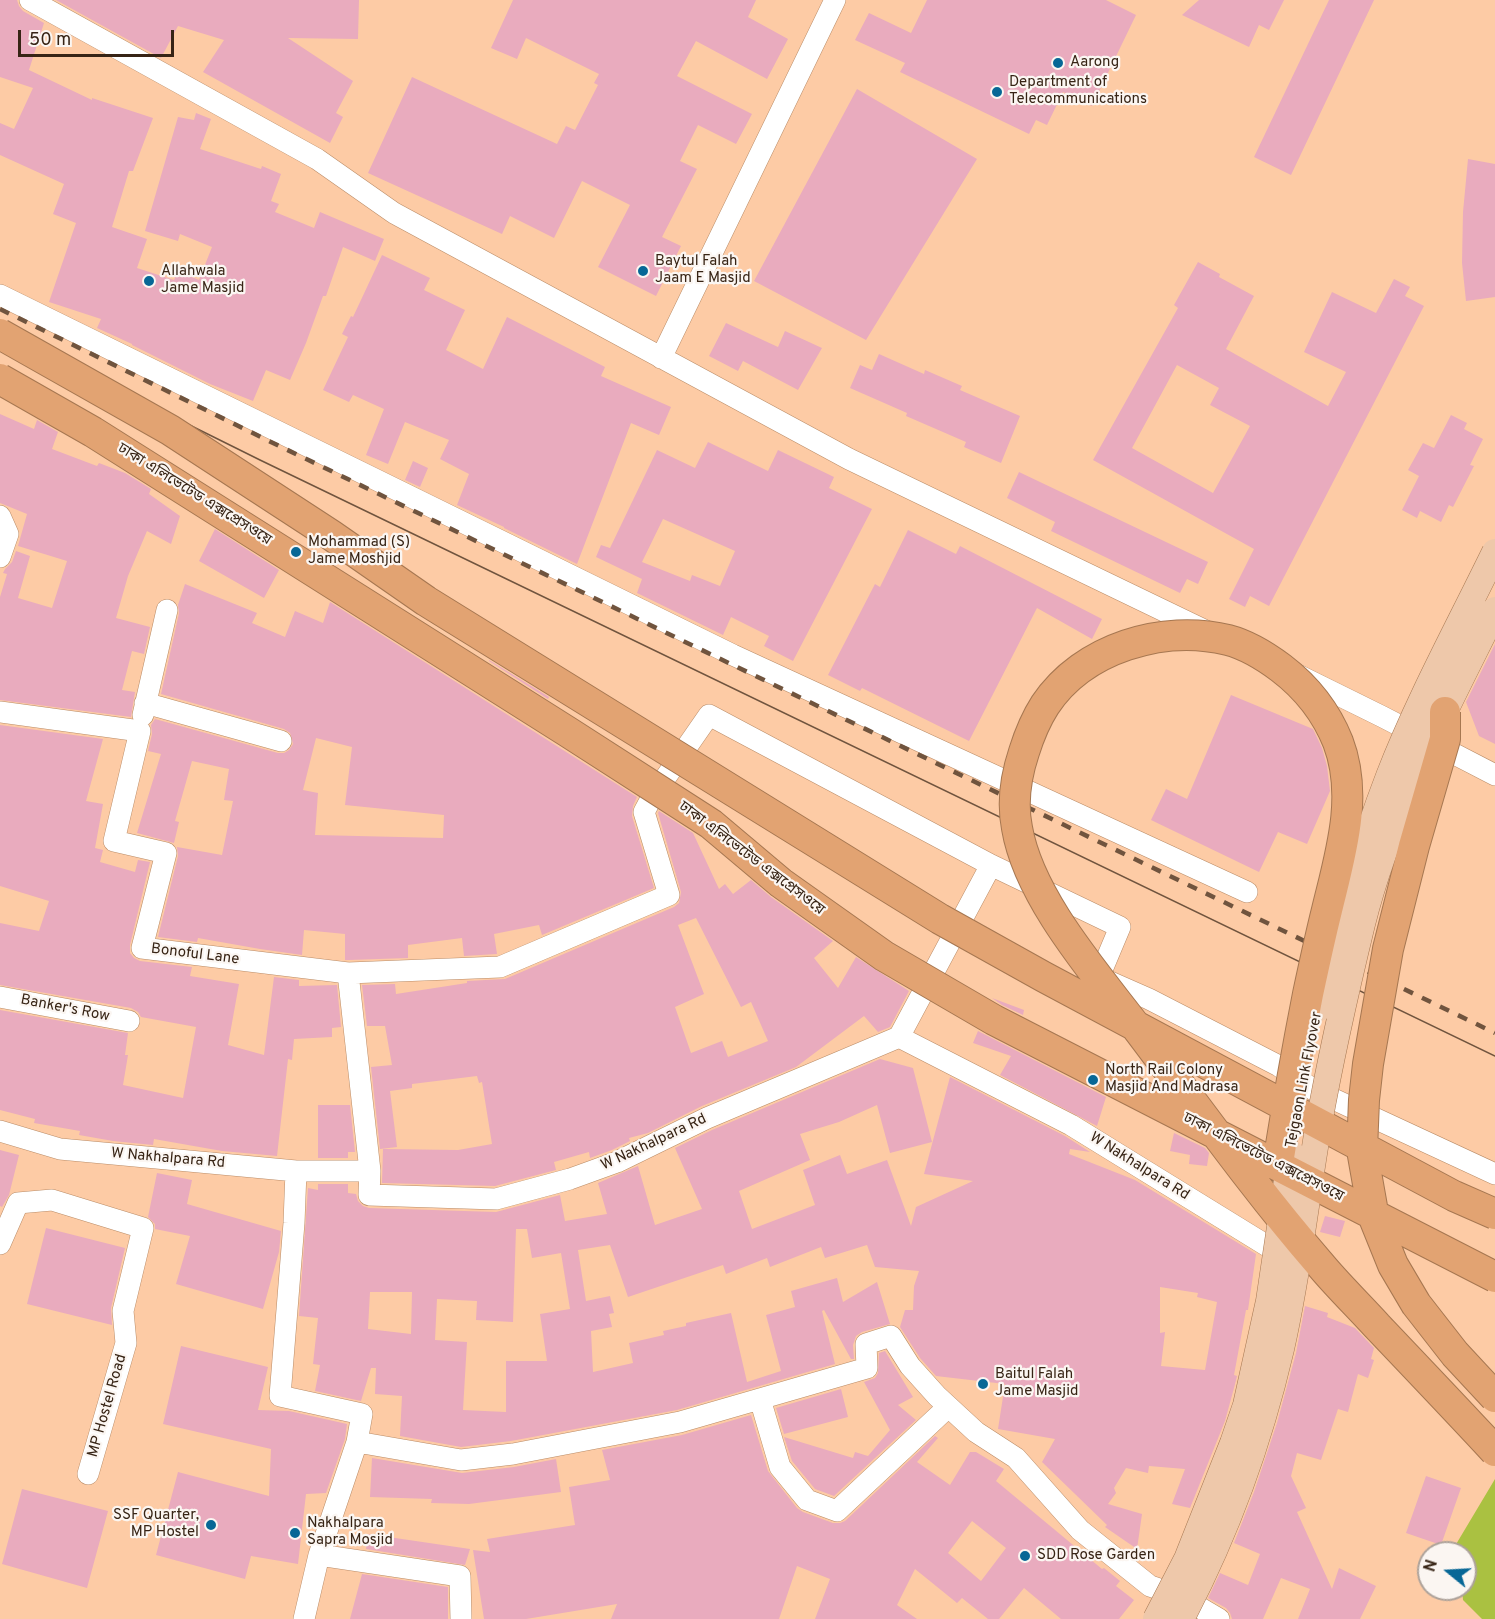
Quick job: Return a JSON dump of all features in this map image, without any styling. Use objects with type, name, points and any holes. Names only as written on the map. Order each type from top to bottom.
[{"type":"highway","points":[[0,334],[170,430],[331,535],[426,601],[940,919],[1454,1196],[1495,1214]]},
{"type":"highway","name":"ঢাকা এলিভেটেড এক্সপ্রেসওয়ে","points":[[0,379],[123,450],[711,824],[781,883],[884,956],[939,990],[1495,1277]]},
{"type":"highway","points":[[1278,1163],[1307,999],[1346,821],[1346,773],[1338,742],[1312,697],[1296,680],[1265,656],[1231,640],[1193,634],[1138,641],[1114,649],[1089,663],[1068,680],[1046,704],[1029,734],[1019,764],[1014,796],[1016,826],[1023,853],[1033,877],[1085,960],[1260,1191],[1320,1265],[1495,1451]]},
{"type":"highway","points":[[1445,712],[1445,739],[1414,846],[1388,949],[1364,1100],[1362,1149],[1374,1218],[1393,1265],[1416,1304],[1455,1354],[1495,1397]]},
{"type":"main road","name":"Tejgaon Link Flyover","points":[[1156,1619],[1187,1559],[1246,1405],[1269,1301],[1297,1118],[1314,1025],[1336,940],[1365,844],[1389,776],[1418,706],[1495,552]]},
{"type":"main road","name":"Tejgaon Link Flyover","points":[[1181,1608],[1201,1581],[1230,1516],[1260,1428],[1281,1348],[1337,1034],[1363,921],[1395,819],[1419,761],[1495,610]]},
{"type":"street","points":[[30,0],[317,159],[394,213],[849,459],[1383,717],[1495,776]]},
{"type":"street","points":[[661,358],[835,0]]},
{"type":"street","points":[[0,295],[733,655],[1247,892]]},
{"type":"street","points":[[0,516],[8,534],[0,557]]},
{"type":"street","points":[[0,712],[140,730],[166,610]]},
{"type":"street","points":[[145,703],[281,741]]},
{"type":"street","points":[[370,1171],[348,973],[500,967],[669,895],[644,812],[709,715],[991,865],[1120,927],[1099,977],[1149,999],[1279,1066],[1314,1090],[1495,1174]]},
{"type":"street","name":"Bonoful Lane","points":[[140,730],[114,841],[166,853],[142,948],[348,973]]},
{"type":"street","points":[[899,1037],[991,865]]},
{"type":"street","name":"Banker's Row","points":[[0,997],[129,1021]]},
{"type":"street","name":"W Nakhalpara Rd","points":[[0,1131],[60,1149],[296,1171],[370,1171],[369,1195],[496,1199],[570,1179],[617,1162],[707,1118],[899,1037],[1071,1125],[1269,1247]]},
{"type":"street","points":[[1181,1608],[1253,1410],[1268,1354],[1280,1296],[1314,1090]]},
{"type":"street","points":[[296,1171],[280,1396],[362,1413],[357,1442],[319,1555],[304,1619]]},
{"type":"street","name":"MP Hostel Road","points":[[0,1244],[18,1203],[52,1200],[143,1228],[123,1311],[126,1343],[88,1474]]},
{"type":"street","points":[[357,1442],[461,1460],[513,1454],[680,1422],[867,1368],[866,1344],[891,1336],[910,1366],[948,1407],[976,1432],[1016,1458],[1080,1530],[1181,1608],[1219,1619]]},
{"type":"street","points":[[760,1399],[780,1467],[807,1500],[837,1511],[948,1407]]},
{"type":"street","points":[[319,1555],[460,1576],[461,1619]]},
{"type":"green space","points":[[1495,1479],[1495,1619],[1482,1619],[1464,1601],[1477,1601],[1477,1541],[1458,1541]]},
{"type":"building","points":[[0,0],[17,0],[23,11],[44,23],[29,70],[92,100],[92,98],[153,118],[133,171],[129,171],[112,227],[147,239],[137,268],[174,280],[178,271],[199,280],[212,247],[180,234],[178,241],[145,231],[178,117],[194,120],[196,113],[211,119],[200,149],[261,169],[262,166],[281,174],[271,201],[279,204],[275,212],[314,228],[320,212],[384,239],[375,261],[343,247],[326,296],[323,296],[290,380],[266,370],[253,401],[210,384],[97,328],[101,319],[49,302],[76,223],[53,214],[64,184],[0,155],[0,123],[14,129],[33,88],[0,77]]},
{"type":"building","points":[[56,0],[359,0],[358,39],[288,38],[353,81],[336,113],[343,117],[330,143],[203,72],[224,40],[178,26],[161,58]]},
{"type":"building","points":[[513,0],[756,0],[748,17],[788,39],[767,79],[696,41],[677,76],[752,114],[736,144],[698,125],[680,161],[697,169],[662,237],[681,246],[656,296],[598,267],[630,205],[582,181],[554,238],[510,216],[502,234],[368,173],[412,77],[557,144],[566,126],[575,130],[598,85],[594,83],[599,74],[526,38],[517,59],[491,48]]},
{"type":"building","points":[[927,0],[1106,0],[1136,15],[1092,106],[1063,92],[1047,125],[1036,120],[1029,134],[900,72],[905,63],[855,40],[869,13],[911,33]]},
{"type":"building","points":[[1199,0],[1284,0],[1269,30],[1259,25],[1249,47],[1182,15]]},
{"type":"building","points":[[1329,0],[1374,0],[1291,175],[1254,157]]},
{"type":"building","points":[[857,89],[977,159],[866,340],[754,281]]},
{"type":"building","points":[[1468,159],[1495,164],[1495,297],[1466,301],[1462,263],[1463,212]]},
{"type":"building","points":[[382,255],[430,278],[424,290],[465,310],[446,350],[483,369],[507,317],[605,367],[601,376],[671,407],[659,435],[631,423],[577,564],[457,505],[469,474],[440,459],[449,440],[405,422],[388,464],[366,455],[384,409],[353,395],[349,402],[323,390],[348,337],[342,334],[351,316],[353,317]]},
{"type":"building","points":[[1198,262],[1220,274],[1219,277],[1254,296],[1226,349],[1328,406],[1346,372],[1304,352],[1332,292],[1376,313],[1394,279],[1410,287],[1405,296],[1424,306],[1269,606],[1250,596],[1245,607],[1229,599],[1254,549],[1093,460],[1178,308],[1174,305]],"holes":[[[1177,365],[1219,388],[1210,405],[1250,426],[1213,493],[1132,448]]]},
{"type":"building","points":[[726,323],[778,347],[785,331],[822,348],[798,390],[743,361],[738,371],[709,356]]},
{"type":"building","points":[[879,354],[924,374],[925,370],[962,386],[960,390],[1020,416],[1001,463],[964,447],[966,442],[850,388],[860,365],[872,370]]},
{"type":"building","points":[[0,414],[34,429],[37,420],[58,432],[52,449],[97,466],[99,463],[125,473],[151,489],[149,494],[180,516],[171,544],[147,531],[128,576],[116,618],[150,627],[144,654],[132,651],[122,690],[135,692],[131,717],[0,700],[0,597],[7,574],[3,573],[12,562],[16,551],[30,556],[18,598],[52,608],[67,561],[18,546],[27,514],[0,503]]},
{"type":"building","points":[[1451,415],[1467,423],[1464,429],[1483,439],[1470,465],[1474,466],[1453,507],[1449,505],[1441,522],[1420,511],[1417,518],[1402,510],[1419,476],[1408,470],[1423,443],[1434,448]]},
{"type":"building","points":[[708,442],[768,471],[778,450],[834,477],[829,488],[872,509],[793,661],[764,646],[769,636],[731,617],[723,635],[637,593],[642,579],[596,557],[601,545],[610,548],[657,450],[695,468]],"holes":[[[663,519],[735,551],[720,586],[692,575],[690,581],[642,562]]]},
{"type":"building","points":[[413,461],[428,468],[420,487],[405,480]]},
{"type":"building","points":[[1019,472],[1208,562],[1198,584],[1187,579],[1180,593],[1051,531],[1055,522],[1007,498]]},
{"type":"building","points":[[215,529],[279,570],[264,598],[199,561]]},
{"type":"building","points":[[908,530],[956,554],[960,546],[1102,619],[1092,639],[1037,608],[969,741],[862,688],[860,691],[828,675],[875,584],[880,587]]},
{"type":"building","points":[[185,584],[257,613],[252,623],[285,637],[295,611],[323,623],[330,602],[637,797],[632,816],[654,888],[542,935],[539,925],[494,934],[497,954],[464,956],[462,938],[408,945],[408,958],[345,960],[345,934],[304,930],[302,955],[198,938],[197,942],[158,937],[178,856],[177,847],[222,855],[233,801],[224,800],[229,769],[192,761],[175,821],[179,822],[174,843],[137,833],[161,754],[148,751],[152,734],[151,725],[155,719],[278,753],[289,750],[293,744],[290,733],[284,729],[161,694],[179,613],[178,605]],"holes":[[[316,738],[352,747],[345,805],[444,815],[443,838],[315,835],[318,793],[303,790]]]},
{"type":"building","points":[[1495,644],[1495,744],[1479,736],[1466,702]]},
{"type":"building","points":[[489,661],[549,697],[548,699]]},
{"type":"building","points":[[1231,695],[1313,729],[1327,766],[1330,791],[1307,844],[1278,832],[1259,872],[1151,820],[1166,789],[1187,799]]},
{"type":"building","points":[[0,725],[103,739],[86,801],[103,804],[95,848],[103,850],[100,862],[135,872],[138,860],[150,862],[130,953],[140,961],[192,967],[190,976],[239,984],[228,1045],[264,1055],[274,977],[299,980],[299,986],[337,985],[341,1027],[332,1028],[332,1037],[294,1039],[292,1060],[288,1059],[277,1156],[222,1151],[154,1139],[153,1145],[113,1141],[79,1135],[80,1131],[34,1123],[35,1119],[0,1110],[0,1010],[128,1033],[125,1055],[128,1055],[123,1085],[183,1098],[196,1027],[141,1017],[131,1008],[0,985],[0,923],[39,931],[49,901],[0,886]]},
{"type":"building","points":[[659,811],[693,833],[719,889],[725,884],[733,894],[751,880],[833,941],[814,958],[838,988],[856,957],[909,991],[890,1027],[878,1032],[864,1016],[796,1067],[702,1106],[648,1133],[629,1138],[630,1141],[612,1150],[590,1158],[589,1152],[554,1162],[556,1170],[495,1186],[382,1183],[383,1149],[458,1150],[492,1144],[482,1082],[479,1083],[477,1076],[412,1084],[412,1088],[390,1091],[397,1147],[380,1149],[371,1067],[392,1065],[385,1026],[367,1026],[362,985],[395,984],[396,994],[467,983],[467,981],[505,979],[674,907],[679,903],[681,892]],"holes":[[[696,918],[741,1007],[751,1002],[768,1041],[728,1057],[722,1041],[691,1053],[675,1007],[704,994],[678,925]]]},
{"type":"building","points":[[992,998],[1024,1010],[1023,1015],[1002,1005]]},
{"type":"building","points":[[978,1031],[1106,1097],[1097,1126],[1000,1075],[1011,1056],[973,1043]]},
{"type":"building","points":[[880,1059],[913,1068],[932,1142],[890,1153],[877,1105],[839,1122],[800,1134],[810,1160],[739,1191],[752,1229],[815,1205],[803,1170],[840,1155],[847,1174],[887,1160],[911,1226],[916,1207],[973,1181],[924,1174],[950,1077],[1065,1136],[1090,1152],[1070,1149],[1069,1154],[1135,1180],[1256,1254],[1248,1310],[1246,1310],[1234,1375],[1237,1376],[1234,1388],[1225,1421],[1190,1508],[1172,1504],[1185,1469],[1149,1466],[1148,1473],[1126,1468],[1114,1488],[1116,1493],[1108,1504],[1142,1514],[1137,1549],[1105,1527],[1107,1525],[1042,1462],[1055,1439],[998,1429],[1005,1384],[936,1376],[920,1358],[900,1327],[905,1310],[913,1310],[914,1286],[919,1271],[875,1267],[867,1245],[825,1258],[821,1247],[770,1267],[767,1258],[726,1274],[723,1265],[628,1297],[610,1245],[578,1250],[586,1301],[610,1296],[614,1313],[609,1314],[612,1327],[591,1331],[593,1372],[633,1363],[629,1343],[664,1335],[663,1331],[686,1326],[686,1323],[731,1313],[747,1382],[781,1371],[766,1315],[795,1307],[791,1291],[837,1278],[843,1302],[877,1282],[890,1324],[856,1336],[853,1345],[854,1359],[851,1359],[824,1310],[822,1311],[835,1364],[677,1410],[511,1441],[461,1447],[400,1436],[402,1396],[375,1394],[376,1368],[371,1368],[361,1401],[315,1391],[320,1365],[313,1364],[318,1318],[299,1316],[308,1188],[318,1190],[318,1184],[348,1184],[348,1193],[356,1194],[358,1201],[369,1208],[496,1212],[560,1195],[565,1221],[607,1214],[598,1183],[638,1166],[655,1225],[702,1209],[675,1148]],"holes":[[[516,1229],[527,1229],[532,1258],[561,1253],[570,1309],[540,1314],[547,1361],[506,1361],[506,1412],[463,1410],[467,1342],[435,1340],[437,1299],[477,1301],[476,1320],[513,1322]],[[1160,1287],[1198,1293],[1197,1297],[1217,1302],[1205,1370],[1161,1366],[1165,1332],[1160,1333]],[[370,1292],[412,1292],[411,1334],[368,1329]]]},
{"type":"building","points":[[318,1105],[350,1105],[355,1152],[348,1152],[348,1158],[318,1158]]},
{"type":"building","points":[[1174,1133],[1205,1148],[1209,1153],[1207,1166],[1189,1164],[1190,1155],[1170,1151]]},
{"type":"building","points":[[0,1150],[19,1155],[9,1195],[2,1207],[0,1206]]},
{"type":"building","points":[[157,1173],[192,1180],[187,1204],[281,1231],[279,1252],[263,1309],[176,1284],[190,1236],[155,1229],[155,1224],[148,1217]]},
{"type":"building","points":[[1325,1216],[1345,1221],[1340,1237],[1320,1232]]},
{"type":"building","points":[[46,1228],[125,1248],[111,1308],[112,1325],[27,1304]]},
{"type":"building","points":[[1305,1306],[1328,1313],[1327,1317],[1355,1328],[1374,1348],[1371,1359],[1374,1360],[1368,1378],[1358,1374],[1348,1412],[1338,1409],[1321,1460],[1297,1453],[1291,1476],[1306,1508],[1297,1512],[1332,1589],[1339,1568],[1376,1586],[1360,1619],[1298,1619],[1310,1589],[1281,1578],[1263,1619],[1232,1619],[1226,1608],[1208,1598],[1220,1573],[1248,1585],[1260,1554],[1234,1543],[1277,1423],[1296,1353]]},
{"type":"building","points":[[181,1346],[268,1367],[258,1410],[289,1411],[347,1424],[345,1439],[326,1493],[306,1494],[298,1564],[251,1556],[245,1579],[156,1555],[178,1472],[269,1496],[271,1449],[163,1424]]},
{"type":"building","points":[[885,1351],[913,1397],[898,1405],[916,1420],[834,1496],[815,1489],[792,1461],[784,1437],[853,1458],[855,1452],[868,1456],[890,1430],[864,1382],[875,1378],[878,1373],[879,1353]]},
{"type":"building","points":[[841,1389],[848,1417],[784,1434],[776,1408]]},
{"type":"building","points":[[751,1415],[768,1471],[797,1508],[833,1523],[845,1521],[935,1436],[938,1438],[917,1462],[950,1485],[970,1452],[976,1452],[1004,1469],[996,1481],[1102,1569],[1104,1568],[1120,1581],[1116,1586],[1134,1600],[1119,1619],[1061,1619],[1024,1588],[999,1619],[988,1619],[962,1598],[957,1603],[915,1569],[897,1605],[917,1619],[815,1619],[830,1579],[797,1566],[779,1619],[611,1619],[617,1604],[526,1619],[484,1619],[473,1550],[490,1552],[487,1539],[575,1525],[569,1487],[610,1480],[602,1450],[682,1435]],"holes":[[[972,1521],[1006,1548],[981,1581],[948,1553]]]},
{"type":"building","points":[[372,1458],[462,1473],[556,1459],[561,1492],[469,1504],[431,1503],[432,1499],[370,1497]]},
{"type":"building","points":[[1426,1476],[1461,1488],[1442,1541],[1429,1541],[1406,1533]]},
{"type":"building","points":[[22,1489],[108,1511],[87,1588],[2,1564]]},
{"type":"building","points":[[368,1534],[470,1549],[465,1565],[366,1549]]},
{"type":"building","points":[[362,1574],[448,1587],[448,1619],[350,1619]]},
{"type":"tram line","points":[[0,331],[260,460],[1495,1056]]},
{"type":"railway","points":[[0,309],[1495,1033]]},
{"type":"place","name":"Aarong","points":[[1058,63]]},
{"type":"place","name":"Department of Telecommunications","points":[[997,92]]},
{"type":"place","name":"Baytul Falah Jaam E Masjid","points":[[643,271]]},
{"type":"place","name":"Allahwala Jame Masjid","points":[[149,281]]},
{"type":"place","name":"Mohammad (S) Jame Moshjid","points":[[296,552]]},
{"type":"place","name":"North Rail Colony Masjid And Madrasa","points":[[1093,1080]]},
{"type":"place","name":"Baitul Falah Jame Masjid","points":[[983,1384]]},
{"type":"place","name":"SSF Quarter, MP Hostel","points":[[211,1525]]},
{"type":"place","name":"Nakhalpara Sapra Mosjid","points":[[295,1533]]},
{"type":"place","name":"SDD Rose Garden","points":[[1025,1556]]}]
